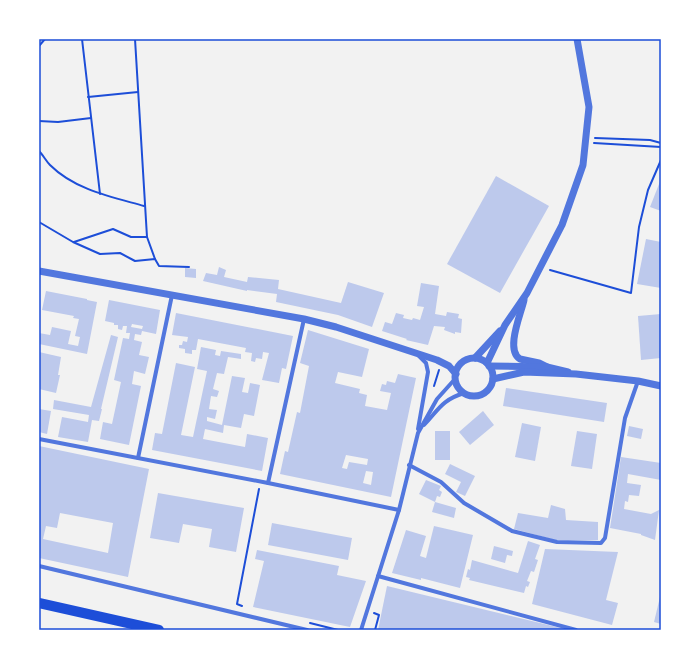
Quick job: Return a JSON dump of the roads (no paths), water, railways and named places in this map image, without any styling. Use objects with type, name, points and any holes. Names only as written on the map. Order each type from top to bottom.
[{"type":"highway","points":[[39,603],[159,630]]},
{"type":"street","points":[[475,358],[505,325],[527,292],[562,225],[583,166],[589,107],[577,39]]},
{"type":"street","points":[[39,271],[304,320],[336,328],[441,361],[449,366],[456,376],[457,384],[464,393]]},
{"type":"street","points":[[527,292],[514,337],[514,351],[517,358],[539,363],[547,367]]},
{"type":"street","points":[[138,458],[172,295]]},
{"type":"street","points":[[268,483],[304,320]]},
{"type":"street","points":[[488,365],[505,325]]},
{"type":"street","points":[[363,629],[399,510],[418,433],[428,372],[426,363],[414,353]]},
{"type":"street","points":[[475,358],[484,360],[492,370],[493,379],[489,389],[480,395],[475,396],[464,393],[454,396],[444,402],[418,433],[437,399],[456,376],[461,364],[475,358]]},
{"type":"street","points":[[488,365],[547,367],[576,374]]},
{"type":"street","points":[[493,379],[524,372],[576,374],[638,381],[661,386]]},
{"type":"street","points":[[409,465],[441,482],[464,503],[512,531],[557,542],[601,543],[605,538],[625,418],[638,381]]},
{"type":"street","points":[[39,439],[399,510]]},
{"type":"street","points":[[39,566],[307,630]]},
{"type":"street","points":[[378,576],[576,630]]}]
